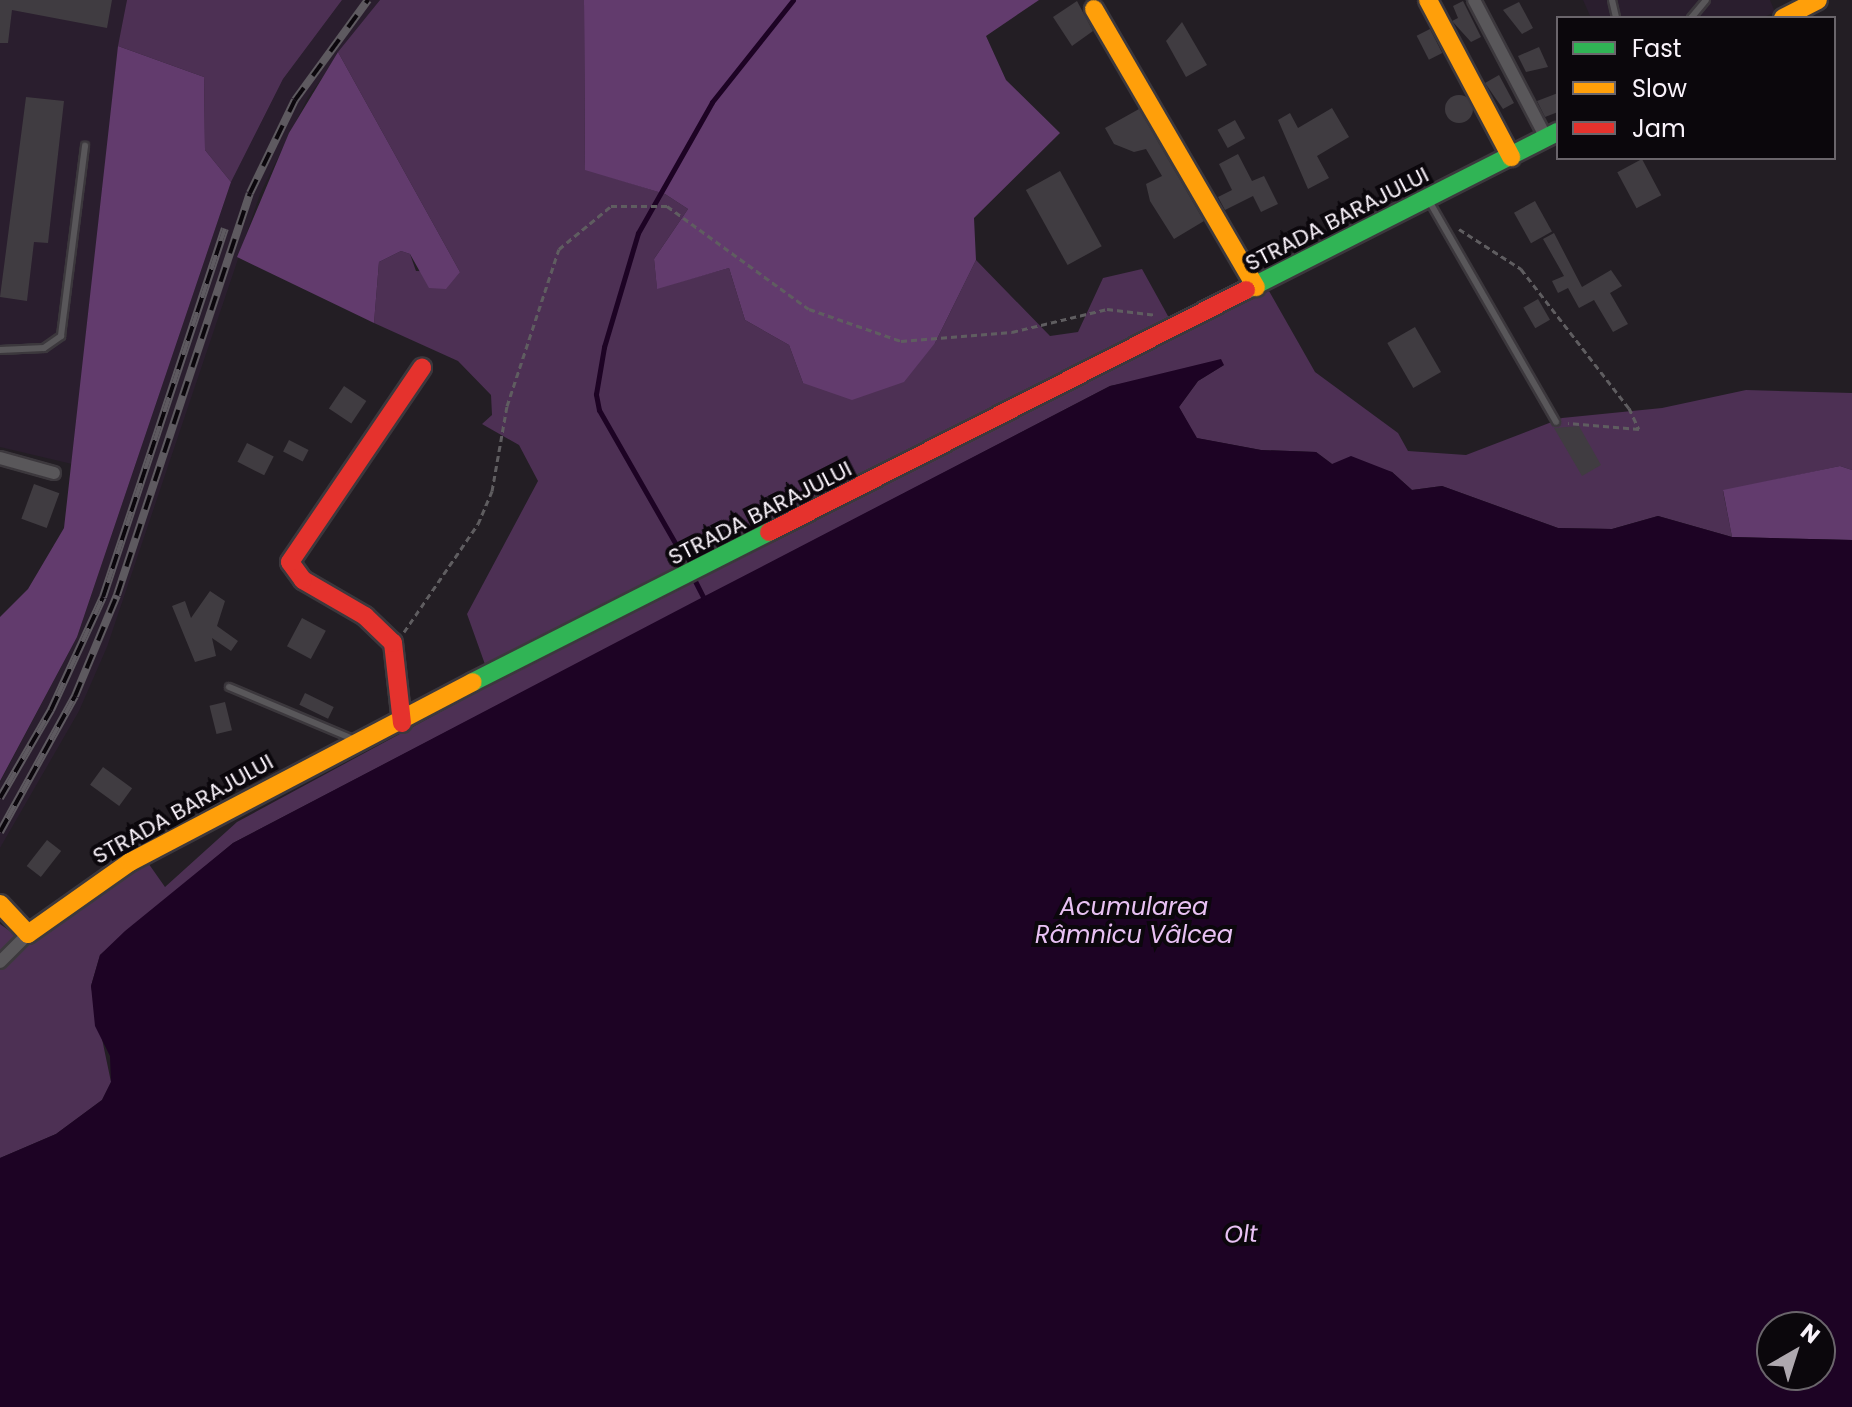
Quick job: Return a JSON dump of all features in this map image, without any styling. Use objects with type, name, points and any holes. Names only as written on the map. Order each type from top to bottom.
[{"type":"street","points":[[1428,0],[1511,157]]},
{"type":"street","points":[[1474,0],[1552,135]]},
{"type":"street","points":[[1787,16],[1818,0]]},
{"type":"street","points":[[1094,9],[1256,287]]},
{"type":"street","name":"STRADA BARAJULUI","points":[[0,962],[28,934],[164,842],[1552,135]]},
{"type":"street","points":[[402,723],[395,650],[385,632],[303,580],[290,562],[422,368]]},
{"type":"street","points":[[0,458],[54,473]]},
{"type":"street","points":[[0,904],[28,934]]},
{"type":"lane","points":[[1693,16],[1706,0]]},
{"type":"lane","points":[[0,350],[44,348],[61,336],[85,146]]},
{"type":"lane","points":[[1428,199],[1556,422]]},
{"type":"lane","points":[[229,687],[360,743]]},
{"type":"path","points":[[395,650],[487,502],[507,406],[559,249],[611,206],[667,206],[809,309],[901,341],[1012,332],[1107,309],[1185,324]]},
{"type":"path","points":[[1439,218],[1521,269],[1639,429],[1556,422]]},
{"type":"shaded area","points":[[0,0],[127,0],[72,464],[0,447]]},
{"type":"shaded area","points":[[127,0],[342,0],[283,79],[231,182],[205,150],[204,77],[118,46]]},
{"type":"shaded area","points":[[342,0],[380,0],[308,97],[260,194],[107,647],[79,711],[0,848],[0,782],[77,637],[231,182],[283,79]]},
{"type":"shaded area","points":[[380,0],[584,0],[585,169],[665,194],[688,209],[654,259],[657,288],[729,268],[745,320],[789,345],[803,383],[935,343],[976,260],[1050,336],[1078,332],[1103,278],[1142,269],[1179,336],[1269,291],[1315,372],[1398,433],[1408,451],[1466,455],[1562,418],[1662,408],[1746,390],[1852,393],[1852,470],[1840,466],[1723,491],[1732,537],[1658,516],[1612,529],[1558,528],[1442,486],[1412,490],[1392,472],[1332,464],[1316,452],[1261,450],[1196,438],[1179,407],[1198,381],[1224,365],[1110,386],[233,843],[100,955],[91,986],[111,1082],[102,1100],[56,1134],[0,1158],[0,924],[28,944],[146,860],[165,887],[237,822],[492,684],[467,614],[538,481],[519,445],[482,424],[492,415],[491,395],[458,361],[374,323],[379,262],[401,251],[410,254],[416,271],[460,272],[338,52]]},
{"type":"shaded area","points":[[584,0],[1039,0],[986,36],[1006,80],[1060,133],[974,218],[976,260],[935,343],[904,382],[852,400],[803,383],[789,345],[745,320],[729,268],[657,289],[654,259],[688,209],[665,194],[585,170]]},
{"type":"shaded area","points":[[1583,0],[1770,0],[1775,12],[1766,16],[1590,16]]},
{"type":"shaded area","points":[[118,46],[204,77],[205,150],[231,182],[77,637],[0,781],[0,617],[28,589],[64,528]]},
{"type":"shaded area","points":[[338,52],[460,272],[446,289],[429,288],[410,254],[401,251],[379,262],[374,323],[237,257],[289,133]]},
{"type":"shaded area","points":[[1840,466],[1852,470],[1852,540],[1732,537],[1723,490]]},
{"type":"water","name":"Acumularea Râmnicu Vâlcea","points":[[1221,359],[1224,365],[1198,381],[1179,407],[1197,438],[1261,450],[1316,452],[1332,464],[1351,456],[1392,472],[1412,490],[1442,486],[1558,528],[1612,529],[1658,516],[1732,537],[1852,540],[1852,1407],[0,1407],[0,1158],[56,1134],[102,1100],[111,1082],[110,1056],[95,1026],[91,986],[100,955],[233,843],[1110,386]]},
{"type":"building","points":[[0,0],[112,0],[107,28],[12,10],[8,43],[0,43]]},
{"type":"building","points":[[1077,1],[1093,31],[1072,46],[1053,17]]},
{"type":"building","points":[[1463,1],[1481,37],[1471,42],[1452,21],[1458,18],[1453,6]]},
{"type":"building","points":[[1519,2],[1533,28],[1522,34],[1503,10]]},
{"type":"building","points":[[1182,22],[1207,65],[1186,77],[1166,41]]},
{"type":"building","points":[[1430,29],[1442,53],[1429,60],[1417,36]]},
{"type":"building","points":[[1539,47],[1548,67],[1526,72],[1518,56]]},
{"type":"building","points":[[1499,75],[1514,103],[1503,109],[1485,83]]},
{"type":"building","points":[[1556,94],[1556,113],[1545,117],[1537,101]]},
{"type":"building","points":[[1459,95],[1469,99],[1473,109],[1469,119],[1459,123],[1449,119],[1445,109],[1449,99]]},
{"type":"building","points":[[26,97],[64,101],[48,243],[34,242],[27,301],[0,297]]},
{"type":"building","points":[[1332,108],[1349,137],[1317,156],[1329,178],[1308,189],[1278,120],[1290,113],[1298,128]]},
{"type":"building","points":[[1139,109],[1204,221],[1174,239],[1150,201],[1146,184],[1162,176],[1146,149],[1134,152],[1114,144],[1105,128]]},
{"type":"building","points":[[1235,120],[1245,138],[1228,148],[1218,130]]},
{"type":"building","points":[[1238,154],[1252,181],[1264,176],[1278,204],[1261,212],[1253,196],[1225,210],[1218,197],[1232,190],[1219,164]]},
{"type":"building","points":[[1643,160],[1661,195],[1637,208],[1617,172]]},
{"type":"building","points":[[1060,171],[1102,246],[1068,265],[1026,190]]},
{"type":"building","points":[[1535,201],[1552,232],[1531,243],[1514,213]]},
{"type":"building","points":[[1554,233],[1582,287],[1611,270],[1622,286],[1610,293],[1628,324],[1613,332],[1594,300],[1579,308],[1568,288],[1558,293],[1552,281],[1564,276],[1543,239]]},
{"type":"building","points":[[1538,299],[1550,320],[1535,328],[1523,308]]},
{"type":"building","points":[[1415,327],[1441,372],[1413,388],[1387,343]]},
{"type":"building","points":[[344,386],[366,401],[351,423],[329,408]]},
{"type":"building","points":[[1579,426],[1601,465],[1582,476],[1554,428]]},
{"type":"building","points":[[289,440],[309,450],[303,462],[283,452]]},
{"type":"building","points":[[247,443],[274,457],[264,475],[237,462]]},
{"type":"building","points":[[34,484],[59,493],[47,528],[21,519]]},
{"type":"building","points":[[210,591],[225,601],[217,626],[238,641],[231,651],[212,638],[216,656],[195,662],[172,606],[185,601],[191,618]]},
{"type":"building","points":[[302,618],[326,631],[311,659],[287,646]]},
{"type":"building","points":[[305,693],[334,707],[328,719],[299,705]]},
{"type":"building","points":[[225,702],[232,730],[216,734],[209,706]]},
{"type":"building","points":[[103,767],[132,788],[119,806],[90,785]]},
{"type":"building","points":[[47,840],[61,851],[41,877],[27,866]]},
{"type":"waterway","points":[[682,555],[599,410],[596,394],[604,347],[638,233],[712,102],[793,0]]},
{"type":"waterway","points":[[695,581],[703,597]]},
{"type":"railway","points":[[0,832],[75,696],[117,595],[250,193],[295,100],[368,0]]},
{"type":"railway","points":[[0,798],[51,710],[103,597],[225,229]]},
{"type":"traffic: fast","points":[[1246,290],[1556,133]]},
{"type":"traffic: fast","points":[[473,682],[769,532]]},
{"type":"traffic: slow","points":[[1428,0],[1511,157]]},
{"type":"traffic: slow","points":[[1787,16],[1818,0]]},
{"type":"traffic: slow","points":[[1094,9],[1256,287]]},
{"type":"traffic: slow","points":[[0,904],[28,934],[130,862],[473,682]]},
{"type":"traffic: jam","points":[[769,532],[1246,290]]},
{"type":"traffic: jam","points":[[402,723],[393,643],[365,616],[303,580],[290,562],[422,368]]},
{"type":"water label","name":"Olt","points":[[1241,1234]]}]
